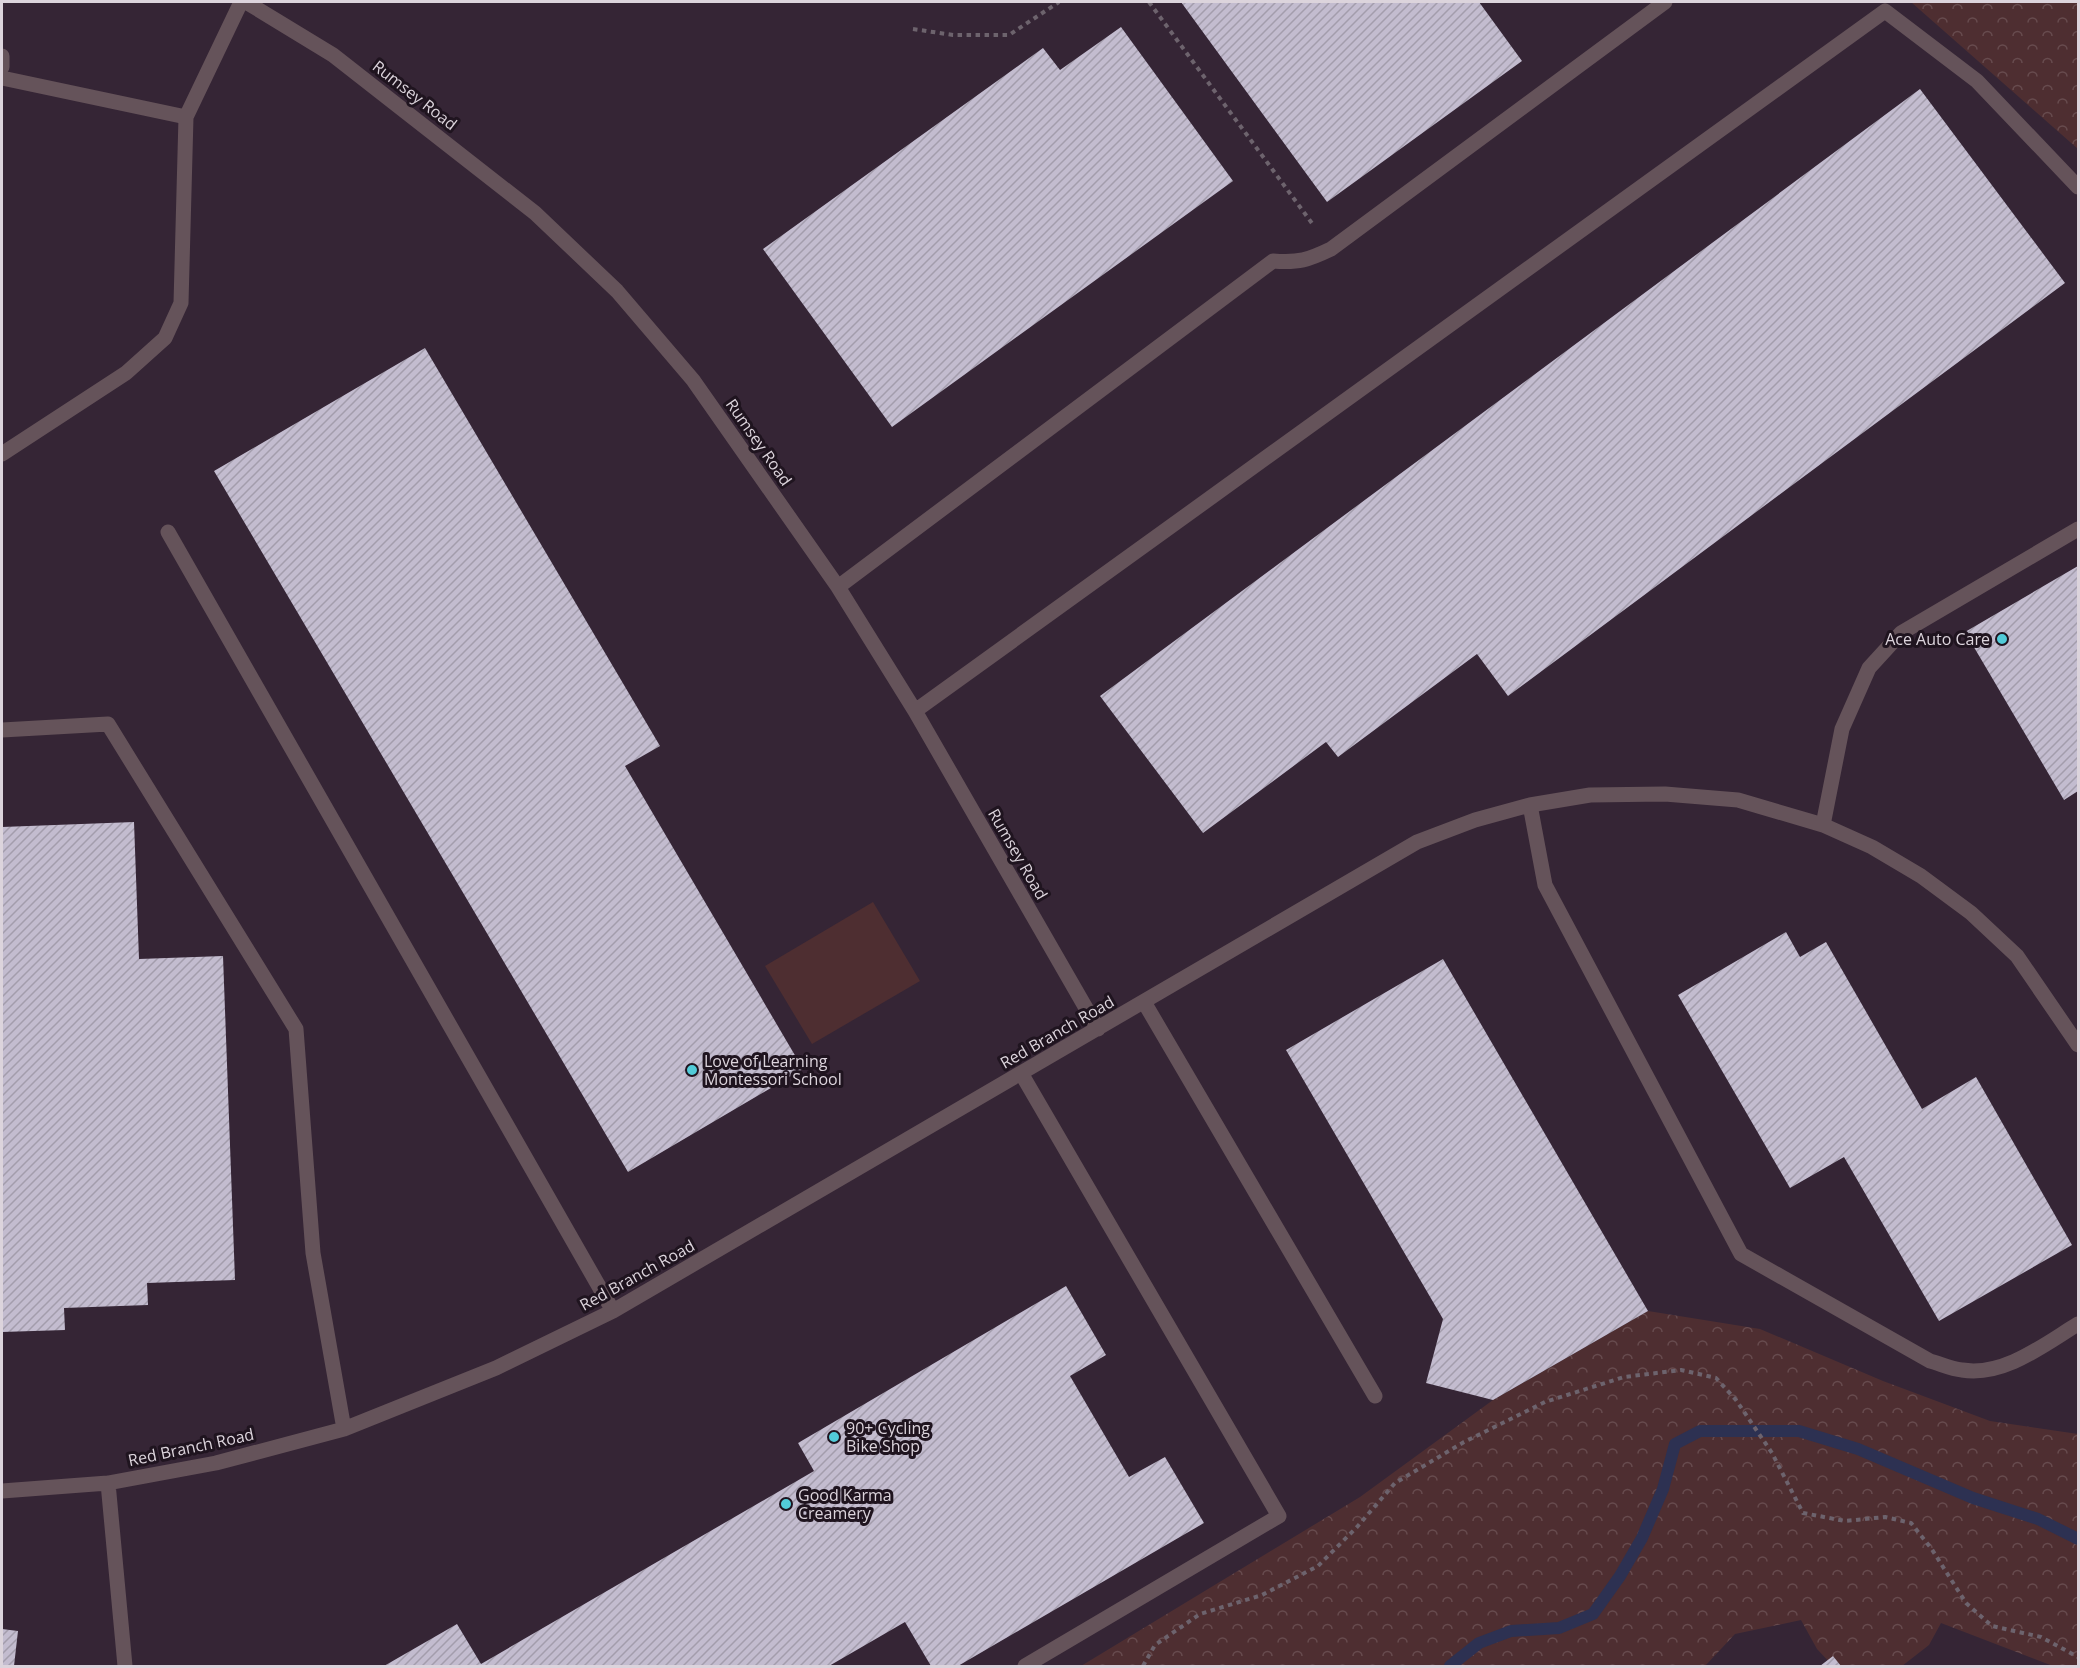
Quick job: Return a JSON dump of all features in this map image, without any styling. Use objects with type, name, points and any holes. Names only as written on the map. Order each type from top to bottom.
[{"type":"street","points":[[2,454],[126,373],[165,338],[182,303],[186,117],[241,2]]},
{"type":"street","name":"Rumsey Road","points":[[246,2],[333,55],[535,213],[617,291],[693,380],[838,587],[915,711],[1098,1029]]},
{"type":"street","points":[[838,587],[1274,261],[1309,260],[1331,249],[1665,2]]},
{"type":"street","points":[[915,711],[1885,10],[1977,81],[2079,187]]},
{"type":"street","points":[[2,56],[2,67]]},
{"type":"street","points":[[2,78],[186,117]]},
{"type":"street","points":[[1823,825],[1842,729],[1869,668],[1901,633],[2079,529]]},
{"type":"street","points":[[168,532],[613,1311]]},
{"type":"street","points":[[2,730],[108,724],[296,1029],[313,1253],[344,1429]]},
{"type":"street","name":"Red Branch Road","points":[[2,1491],[108,1482],[216,1463],[344,1429],[496,1368],[613,1311],[1417,842],[1475,820],[1530,805],[1590,795],[1665,794],[1738,800],[1823,825],[1872,847],[1902,864],[1971,913],[2017,956],[2079,1045]]},
{"type":"street","points":[[1530,805],[1545,885],[1741,1254],[1930,1361],[1963,1371],[1989,1369],[2016,1361],[2079,1324]]},
{"type":"street","points":[[1144,1002],[1375,1396]]},
{"type":"street","points":[[1021,1073],[1279,1516],[1025,1666]]},
{"type":"street","points":[[108,1482],[125,1666]]},
{"type":"path","points":[[913,29],[953,35],[1009,35],[1059,2]]},
{"type":"path","points":[[1149,2],[1331,249]]},
{"type":"path","points":[[1143,1666],[1155,1645],[1200,1614],[1262,1595],[1318,1566],[1395,1483],[1464,1442],[1545,1402],[1624,1377],[1681,1370],[1716,1378],[1736,1400],[1772,1453],[1803,1513],[1845,1521],[1885,1517],[1911,1523],[1931,1548],[1966,1603],[1992,1626],[2040,1637],[2079,1657]]},
{"type":"shaded area","points":[[2,2],[1978,2],[2078,61],[2078,1666],[2,1666]]},
{"type":"green space","points":[[1911,2],[2078,2],[2078,149]]},
{"type":"green space","points":[[873,902],[920,981],[812,1044],[765,966]]},
{"type":"green space","points":[[1648,1311],[1760,1329],[1883,1381],[1990,1421],[2078,1434],[2078,1666],[2053,1666],[1941,1623],[1929,1645],[1902,1666],[1833,1666],[1817,1649],[1801,1620],[1735,1634],[1705,1666],[1081,1666],[1360,1497],[1493,1400]]},
{"type":"building","points":[[1181,2],[1479,2],[1522,61],[1327,202]]},
{"type":"building","points":[[1121,27],[1233,181],[892,427],[763,249],[1043,48],[1060,70]]},
{"type":"building","points":[[1920,89],[2065,283],[1508,696],[1477,654],[1338,757],[1326,742],[1203,833],[1100,696]]},
{"type":"building","points":[[425,348],[660,746],[625,766],[803,1069],[628,1172],[214,471]]},
{"type":"building","points":[[2078,566],[2078,791],[2064,800],[1965,632]]},
{"type":"building","points":[[134,822],[139,959],[223,956],[235,1280],[147,1283],[148,1305],[64,1308],[65,1330],[2,1332],[2,827]]},
{"type":"building","points":[[1786,932],[1800,957],[1826,942],[1922,1109],[1976,1077],[2072,1245],[1939,1321],[1844,1157],[1790,1188],[1678,995]]},
{"type":"building","points":[[1443,959],[1648,1311],[1493,1400],[1426,1383],[1443,1319],[1286,1050]]},
{"type":"building","points":[[1066,1286],[1106,1355],[1070,1376],[1129,1477],[1165,1457],[1204,1523],[958,1666],[931,1666],[905,1622],[829,1666],[384,1666],[457,1624],[481,1664],[814,1471],[798,1443]]},
{"type":"building","points":[[2,1629],[18,1631],[14,1666],[2,1666]]},
{"type":"building","points":[[1833,1656],[1841,1666],[1820,1666]]},
{"type":"waterway","points":[[1450,1666],[1479,1643],[1511,1631],[1559,1628],[1593,1614],[1620,1576],[1642,1538],[1663,1489],[1675,1444],[1700,1431],[1799,1431],[1858,1449],[1973,1498],[2038,1519],[2078,1539]]},
{"type":"place","name":"Ace Auto Care","points":[[2002,639]]},
{"type":"place","name":"Love of Learning Montessori School","points":[[692,1070]]},
{"type":"place","name":"90+ Cycling Bike Shop","points":[[834,1437]]},
{"type":"place","name":"Good Karma Creamery","points":[[786,1504]]}]
